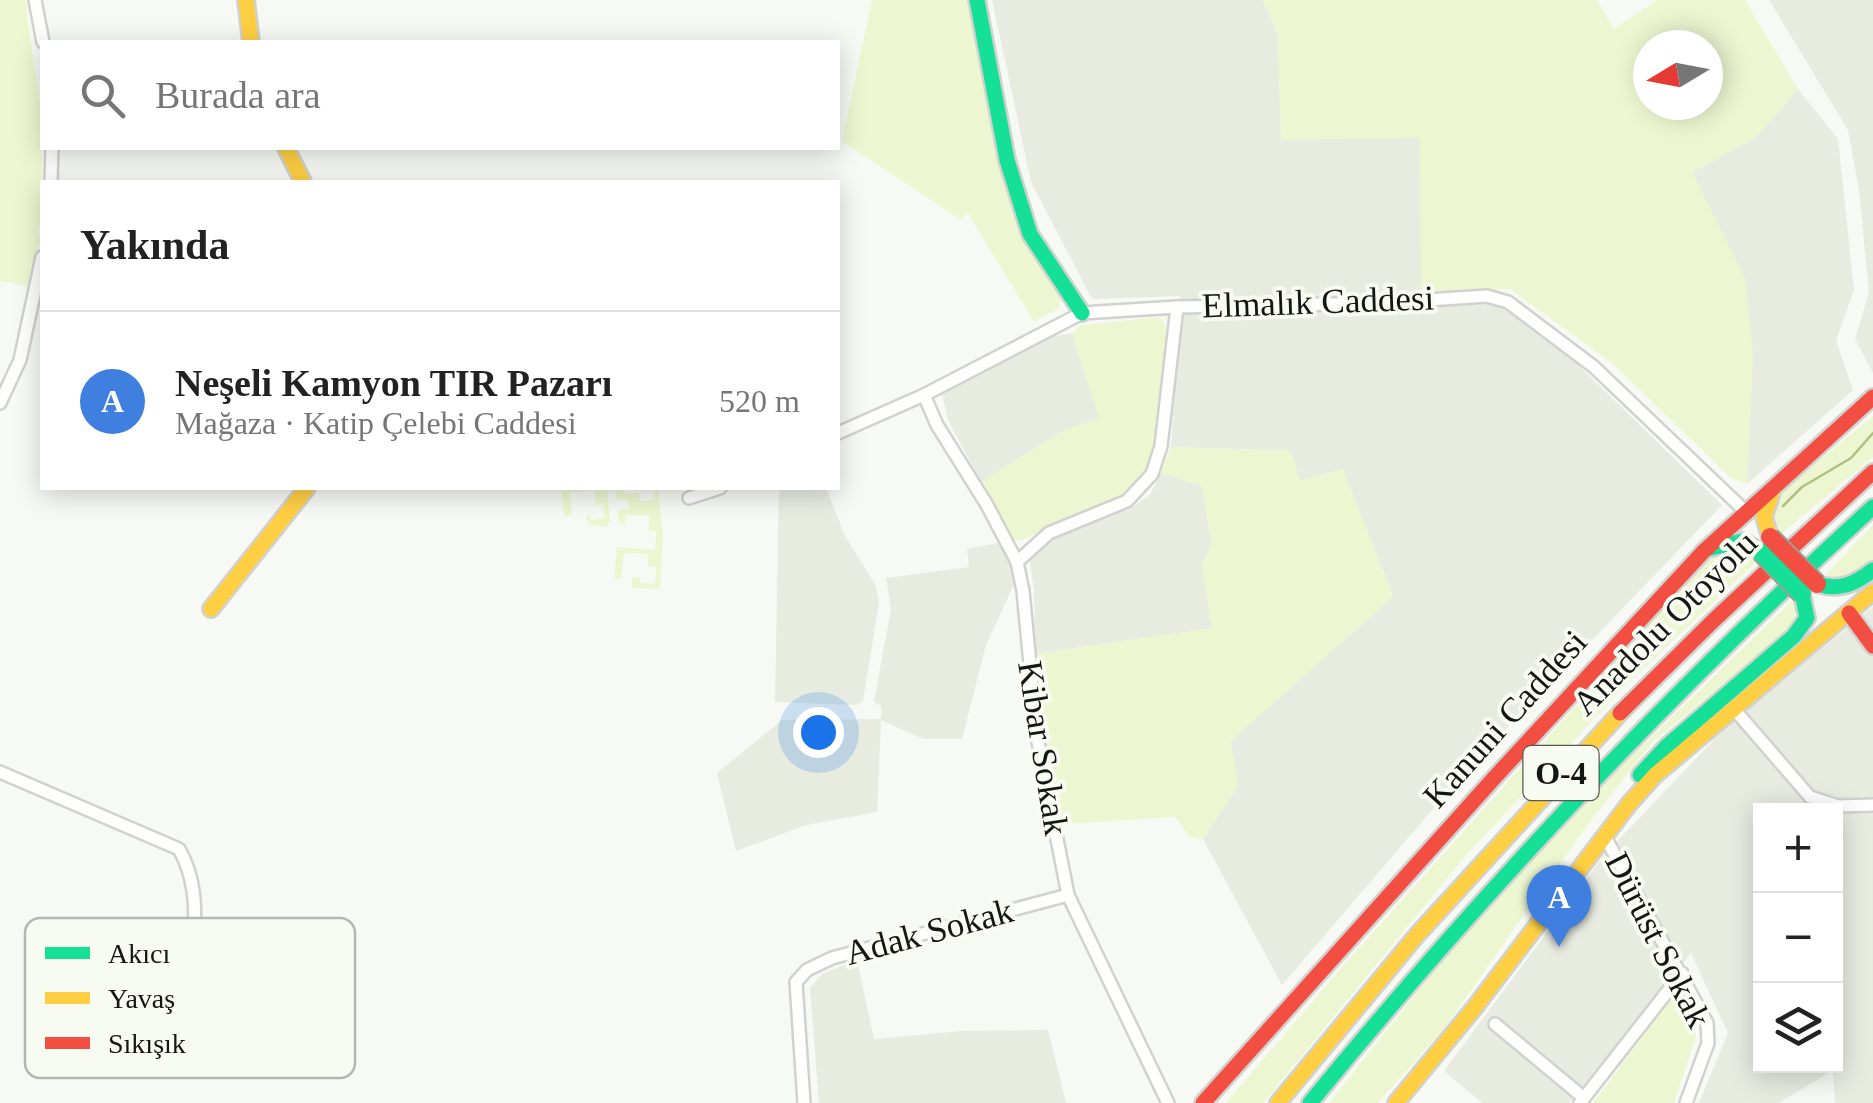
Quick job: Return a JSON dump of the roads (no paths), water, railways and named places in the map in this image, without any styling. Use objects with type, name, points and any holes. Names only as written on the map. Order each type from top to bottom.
[{"type":"main road","points":[[246,0],[251,40]]},
{"type":"main road","points":[[977,0],[1007,160],[1030,234],[1082,314]]},
{"type":"main road","points":[[287,150],[301,180]]},
{"type":"main road","name":"Kanuni Caddesi","points":[[1203,1103],[1495,776],[1703,552],[1873,396]]},
{"type":"main road","name":"Anadolu Otoyolu","points":[[1278,1103],[1364,994],[1546,789],[1728,605],[1873,472]]},
{"type":"main road","points":[[1766,544],[1766,504],[1778,480]]},
{"type":"main road","points":[[211,609],[304,490]]},
{"type":"main road","name":"Anadolu Otoyolu","points":[[1310,1103],[1542,829],[1743,624],[1873,506]]},
{"type":"main road","points":[[1703,552],[1743,541],[1766,544],[1810,589],[1848,587],[1873,570]]},
{"type":"main road","points":[[1474,1007],[1573,858],[1621,794],[1666,747],[1802,627],[1810,589]]},
{"type":"main road","points":[[1396,1103],[1655,775],[1873,592]]},
{"type":"main road","points":[[1849,612],[1873,646]]},
{"type":"street","points":[[35,0],[43,40]]},
{"type":"street","points":[[52,150],[52,180]]},
{"type":"street","points":[[0,403],[20,360],[40,266]]},
{"type":"street","name":"Elmalık Caddesi","points":[[840,432],[1082,314],[1176,307],[1496,297],[1522,311],[1594,367],[1745,511]]},
{"type":"street","points":[[1017,562],[1049,533],[1127,501],[1152,474],[1161,446],[1176,307]]},
{"type":"street","name":"Kibar Sokak","points":[[924,394],[937,424],[1017,562],[1037,736],[1068,895],[1168,1103]]},
{"type":"street","points":[[689,498],[714,490]]},
{"type":"street","points":[[1734,709],[1810,797],[1831,806],[1873,805]]},
{"type":"street","points":[[0,772],[179,849],[195,888],[194,918]]},
{"type":"street","name":"Dürüst Sokak","points":[[1604,835],[1682,973],[1709,1033],[1686,1103]]},
{"type":"street","name":"Adak Sokak","points":[[804,1103],[796,982],[806,970],[832,958],[1068,895]]},
{"type":"street","points":[[1495,1024],[1582,1100],[1682,973]]},
{"type":"waterway","points":[[1783,506],[1802,487],[1851,458],[1873,433]]},
{"type":"place","name":"Neşeli Kamyon TIR Pazarı","points":[[1559,947]]}]
